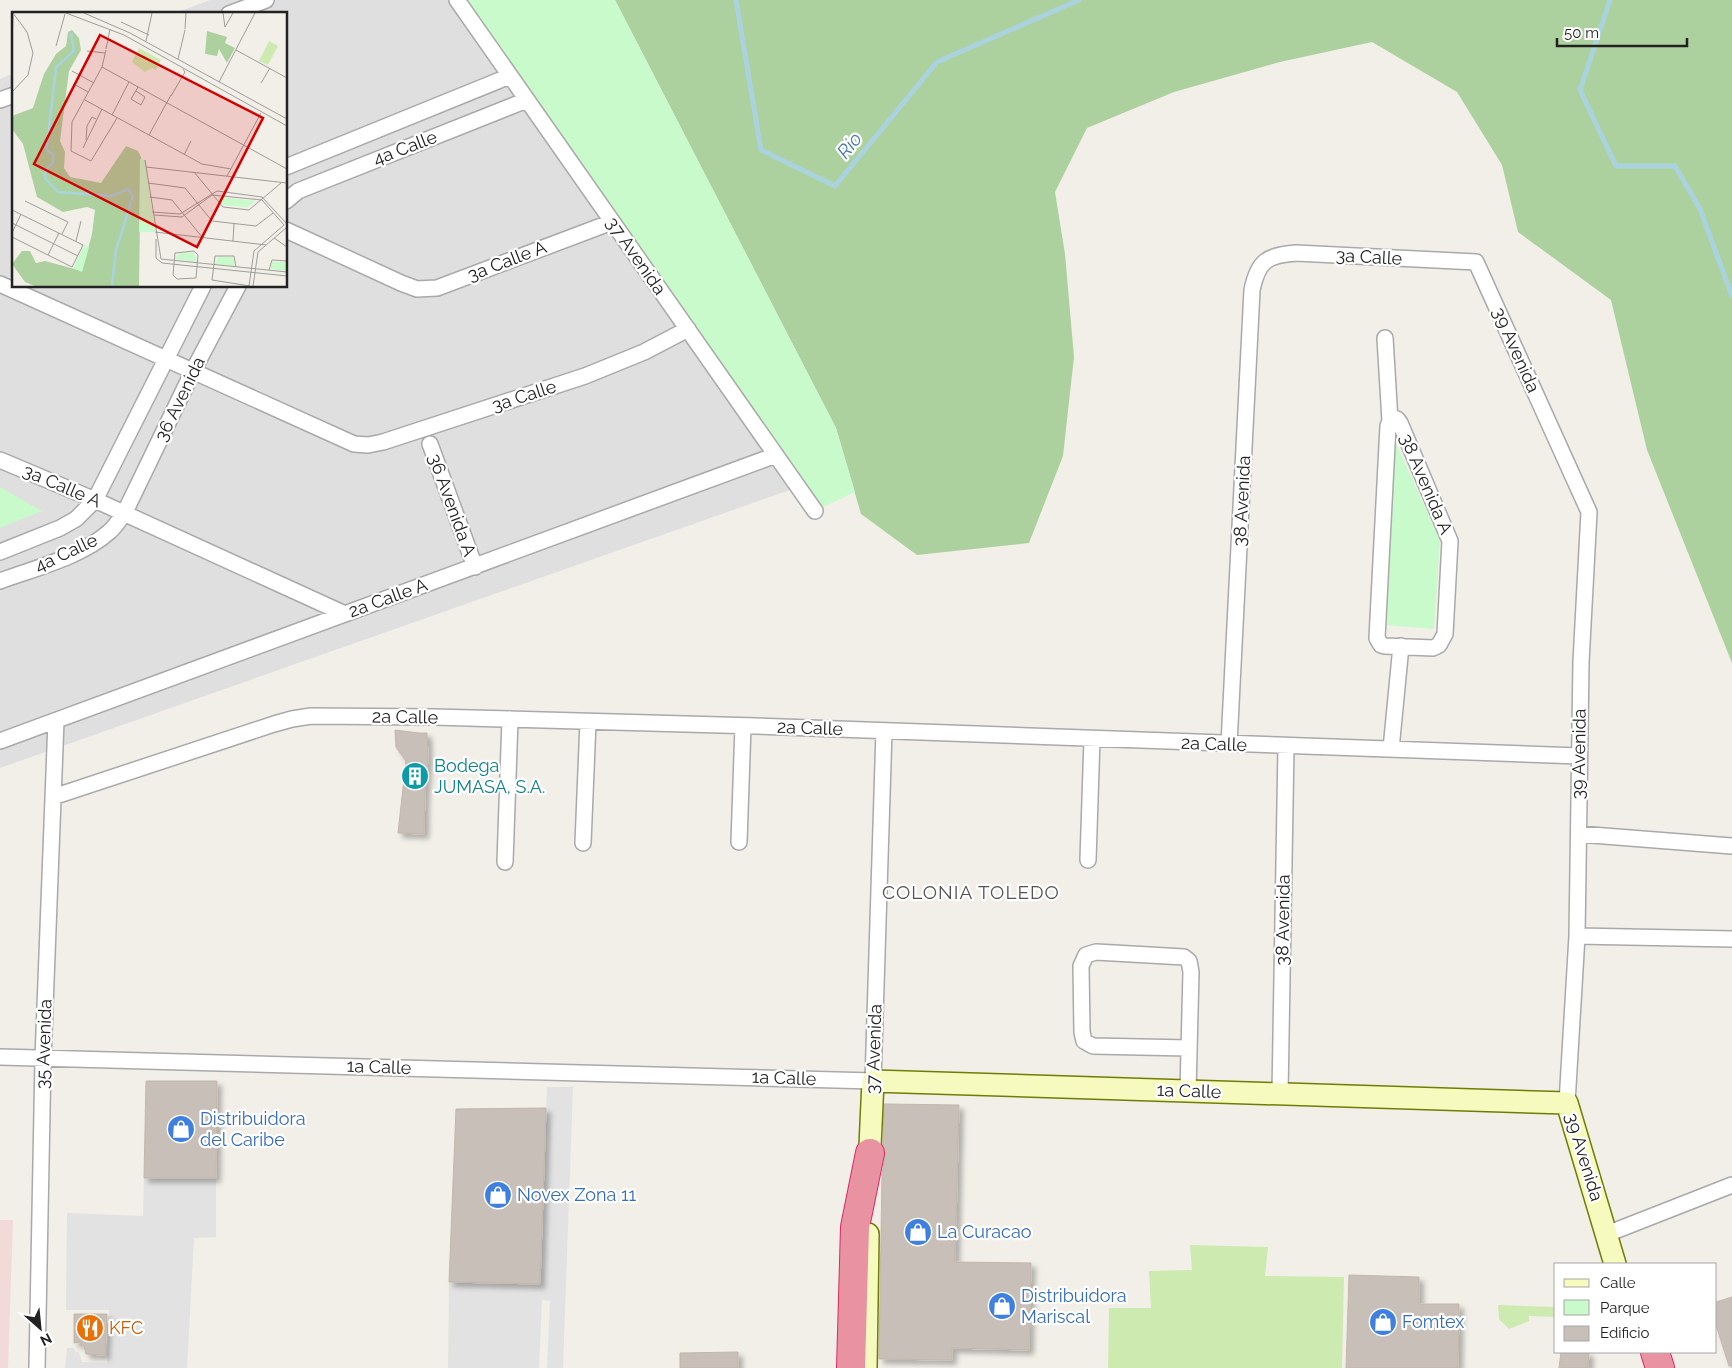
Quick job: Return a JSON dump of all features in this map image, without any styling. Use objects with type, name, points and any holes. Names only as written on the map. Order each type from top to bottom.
[{"type":"highway","points":[[851,1368],[855,1227],[870,1153]]},
{"type":"highway","points":[[1655,1353],[1660,1368]]},
{"type":"street","points":[[234,12],[266,0]]},
{"type":"street","name":"37 Avenida","points":[[457,0],[815,511]]},
{"type":"street","name":"4a Calle","points":[[288,166],[510,76]]},
{"type":"street","name":"4a Calle","points":[[288,199],[298,191],[527,100]]},
{"type":"street","name":"3a Calle A","points":[[288,231],[400,283],[417,289],[437,288],[612,222]]},
{"type":"street","name":"3a Calle","points":[[1264,261],[1279,255],[1296,254],[1476,262]]},
{"type":"street","name":"38 Avenida","points":[[1229,744],[1252,290],[1255,276],[1264,261]]},
{"type":"street","name":"39 Avenida","points":[[1476,262],[1589,512],[1581,662],[1577,936],[1567,1103],[1615,1263]]},
{"type":"street","points":[[0,284],[193,371]]},
{"type":"street","name":"36 Avenida","points":[[0,552],[60,528],[76,518],[95,500],[202,288]]},
{"type":"street","name":"36 Avenida","points":[[124,514],[193,371],[237,288]]},
{"type":"street","name":"3a Calle","points":[[193,371],[354,444],[368,445],[383,442],[585,376],[644,352],[688,329]]},
{"type":"street","points":[[1385,338],[1390,421]]},
{"type":"street","name":"38 Avenida A","points":[[1394,418],[1400,423],[1450,541],[1445,634],[1443,640],[1433,648],[1401,646],[1381,645],[1377,638],[1388,426],[1394,418]]},
{"type":"street","name":"36 Avenida A","points":[[430,444],[475,567]]},
{"type":"street","name":"2a Calle A","points":[[0,741],[776,456]]},
{"type":"street","name":"3a Calle A","points":[[0,460],[95,500],[345,614]]},
{"type":"street","name":"4a Calle","points":[[0,581],[73,554],[93,544],[110,531],[124,514]]},
{"type":"street","points":[[1391,749],[1401,646]]},
{"type":"street","name":"2a Calle","points":[[53,797],[292,719],[311,716],[510,719],[743,726],[1579,756]]},
{"type":"street","points":[[505,862],[510,719]]},
{"type":"street","name":"35 Avenida","points":[[37,1368],[43,1059],[56,721]]},
{"type":"street","points":[[583,843],[588,722]]},
{"type":"street","points":[[739,842],[743,726]]},
{"type":"street","name":"37 Avenida","points":[[866,1368],[870,1153],[884,731]]},
{"type":"street","points":[[1088,860],[1092,739]]},
{"type":"street","name":"38 Avenida","points":[[1280,1094],[1286,746]]},
{"type":"street","points":[[1578,834],[1732,846]]},
{"type":"street","points":[[1577,936],[1732,939]]},
{"type":"street","points":[[1188,1048],[1093,1046],[1084,1041],[1082,1032],[1081,966],[1086,955],[1096,952],[1184,957],[1189,961],[1191,972],[1188,1091]]},
{"type":"street","name":"1a Calle","points":[[0,1057],[873,1081],[1567,1103]]},
{"type":"street","points":[[1607,1234],[1732,1185]]},
{"type":"street","points":[[1645,1353],[1650,1368]]},
{"type":"shaded area","points":[[210,0],[505,0],[824,478],[0,768],[0,79],[12,74],[12,288],[288,288],[288,12],[178,12]]},
{"type":"shaded area","name":"Novex Zona 11","points":[[547,1087],[573,1087],[563,1368],[547,1368],[550,1301],[542,1300],[539,1368],[448,1368],[449,1282],[540,1284]]},
{"type":"shaded area","points":[[144,1178],[216,1178],[216,1237],[194,1238],[187,1368],[65,1368],[67,1348],[74,1348],[75,1352],[79,1352],[82,1362],[107,1363],[109,1310],[66,1310],[67,1213],[143,1216]]},
{"type":"shaded area","points":[[0,1220],[13,1220],[8,1368],[0,1368]]},
{"type":"green space","points":[[457,0],[615,0],[836,428],[855,492],[815,511]]},
{"type":"green space","points":[[615,0],[1732,0],[1732,663],[1647,450],[1611,300],[1518,232],[1502,165],[1457,92],[1372,42],[1280,62],[1174,92],[1087,128],[1055,192],[1065,254],[1074,357],[1063,456],[1029,543],[917,555],[861,514],[836,428]]},
{"type":"green space","points":[[1395,441],[1440,540],[1434,629],[1385,625]]},
{"type":"green space","points":[[0,487],[42,511],[0,528]]},
{"type":"green space","points":[[1190,1245],[1268,1247],[1265,1276],[1344,1277],[1342,1368],[1108,1368],[1109,1308],[1151,1308],[1149,1271],[1192,1270]]},
{"type":"green space","points":[[1498,1305],[1554,1307],[1554,1317],[1529,1316],[1529,1321],[1509,1329],[1499,1319]]},
{"type":"building","name":"Bodega JUMASA, S.A.","points":[[395,730],[427,733],[428,759],[424,834],[398,833],[406,761],[396,747]]},
{"type":"building","name":"Distribuidora del Caribe","points":[[146,1081],[217,1081],[216,1178],[144,1178]]},
{"type":"building","name":"La Curacao","points":[[884,1104],[959,1105],[955,1262],[1031,1263],[1029,1350],[952,1348],[952,1360],[879,1359],[882,1174],[885,1156],[883,1145]]},
{"type":"building","name":"Novex Zona 11","points":[[546,1108],[540,1284],[449,1282],[456,1109]]},
{"type":"building","name":"Fomtex","points":[[1349,1275],[1419,1277],[1419,1304],[1459,1304],[1458,1368],[1346,1368]]},
{"type":"building","points":[[1732,1297],[1732,1366],[1729,1366],[1717,1328],[1717,1302]]},
{"type":"building","name":"KFC","points":[[74,1314],[107,1314],[105,1355],[86,1354],[84,1346],[81,1346],[80,1342],[74,1343]]},
{"type":"building","points":[[738,1352],[738,1368],[680,1368],[680,1353]]},
{"type":"building","points":[[1561,1353],[1589,1353],[1588,1368],[1559,1368]]},
{"type":"waterway","name":"Río","points":[[736,0],[761,150],[835,186],[937,62],[1079,0]]},
{"type":"waterway","points":[[1610,0],[1580,90],[1616,166],[1675,166],[1700,209],[1732,296]]},
{"type":"place","name":"Bodega JUMASA, S.A.","points":[[415,776]]},
{"type":"place","name":"Distribuidora del Caribe","points":[[181,1129]]},
{"type":"place","name":"Novex Zona 11","points":[[498,1195]]},
{"type":"place","name":"La Curacao","points":[[918,1232]]},
{"type":"place","name":"Distribuidora Mariscal","points":[[1002,1306]]},
{"type":"place","name":"Fomtex","points":[[1383,1322]]},
{"type":"place","name":"KFC","points":[[90,1328]]},
{"type":"district","name":"COLONIA TOLEDO","points":[[971,892]]}]
